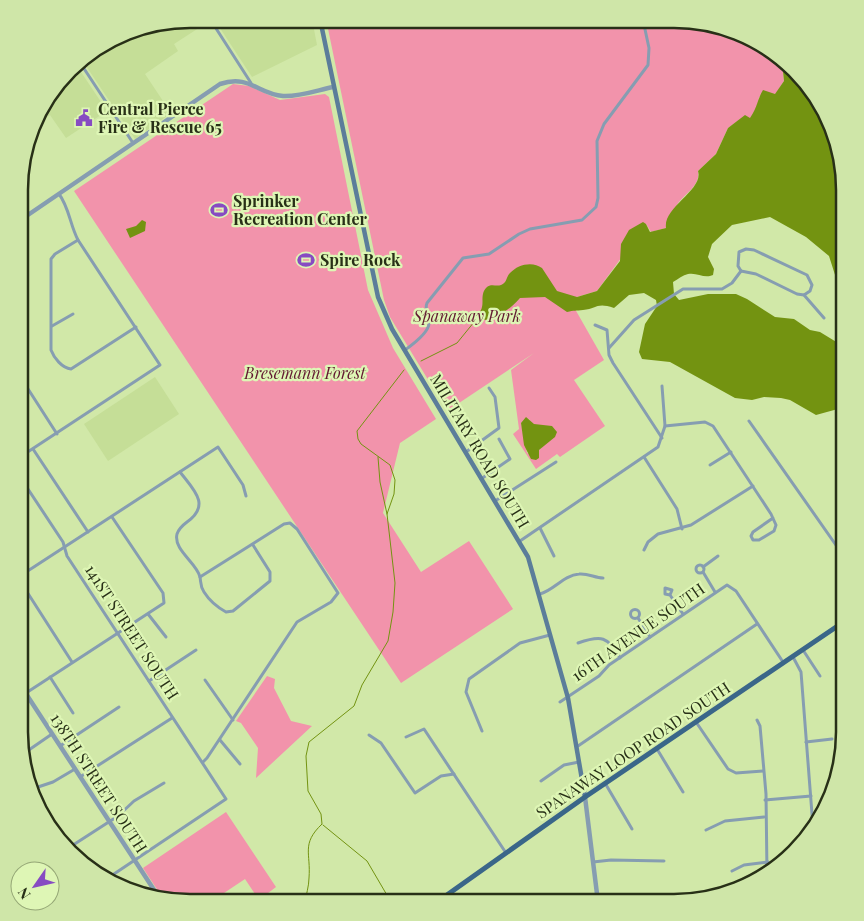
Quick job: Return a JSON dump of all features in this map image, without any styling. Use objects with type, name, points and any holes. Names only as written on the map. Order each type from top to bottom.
[{"type":"main road","name":"MILITARY ROAD SOUTH","points":[[322,28],[376,289],[389,323],[404,350],[520,541],[530,563],[568,698],[578,746],[585,798]]},
{"type":"main road","name":"SPANAWAY LOOP ROAD SOUTH","points":[[450,893],[605,783],[836,627]]},
{"type":"street","points":[[216,28],[251,83]]},
{"type":"street","points":[[404,350],[426,329],[429,323],[427,302],[465,256],[482,257],[530,229],[582,220],[596,207],[598,198],[597,141],[604,124],[648,65],[649,48],[645,28]]},
{"type":"street","points":[[83,68],[133,144]]},
{"type":"street","points":[[28,215],[216,86],[230,81],[251,83],[284,96],[334,87]]},
{"type":"street","points":[[28,452],[160,365],[78,240],[71,228],[64,202],[59,194]]},
{"type":"street","points":[[78,240],[55,254],[52,259],[51,350],[53,356],[67,369],[80,364],[136,327]]},
{"type":"street","points":[[741,271],[738,266],[740,252],[746,249],[754,250],[807,275],[812,285],[810,291],[804,295]]},
{"type":"street","points":[[609,348],[634,320],[677,293],[688,288],[722,289],[732,283],[741,271]]},
{"type":"street","points":[[741,271],[751,272],[797,294],[804,295],[824,318]]},
{"type":"street","points":[[52,326],[73,314]]},
{"type":"street","points":[[595,325],[607,330],[613,363],[662,438]]},
{"type":"street","points":[[520,541],[658,446],[666,426],[662,386]]},
{"type":"street","points":[[465,452],[498,430],[494,397],[489,388]]},
{"type":"street","points":[[28,389],[57,434]]},
{"type":"street","points":[[749,421],[836,545]]},
{"type":"street","points":[[666,426],[708,423],[716,428],[773,518],[776,526],[774,531],[754,541],[751,538],[752,532],[773,518]]},
{"type":"street","points":[[481,479],[510,459],[499,439]]},
{"type":"street","points":[[28,571],[218,448],[243,486],[246,496]]},
{"type":"street","points":[[33,449],[88,532]]},
{"type":"street","points":[[710,465],[731,452]]},
{"type":"street","points":[[644,457],[674,504],[682,529]]},
{"type":"street","points":[[495,500],[556,462]]},
{"type":"street","points":[[180,472],[198,499],[200,509],[196,517],[179,529],[177,540],[200,577],[202,589],[209,599],[229,613],[267,586],[271,580],[270,572],[253,545]]},
{"type":"street","points":[[644,550],[648,542],[658,534],[682,529],[753,486]]},
{"type":"street","name":"141ST STREET SOUTH","points":[[28,489],[63,542],[67,556],[226,799],[135,861]]},
{"type":"street","points":[[28,692],[148,614],[164,600],[158,586],[112,517]]},
{"type":"street","points":[[200,577],[284,524],[290,523],[313,554],[337,595],[331,602],[298,621],[220,740],[202,762]]},
{"type":"street","points":[[540,528],[554,556]]},
{"type":"street","points":[[703,572],[698,573],[696,568],[699,565],[703,567],[718,556]]},
{"type":"street","points":[[703,567],[703,572],[715,592]]},
{"type":"street","points":[[540,594],[551,590],[574,575],[587,574],[603,578]]},
{"type":"street","name":"16TH AVENUE SOUTH","points":[[560,702],[715,592],[731,585],[757,624]]},
{"type":"street","points":[[28,593],[72,662]]},
{"type":"street","points":[[670,595],[683,614]]},
{"type":"street","points":[[148,614],[166,637]]},
{"type":"street","points":[[638,618],[650,637]]},
{"type":"street","points":[[578,746],[757,624],[783,662]]},
{"type":"street","points":[[482,731],[466,692],[469,679],[520,643],[551,634]]},
{"type":"street","points":[[578,643],[590,639],[604,639],[609,642],[620,658]]},
{"type":"street","points":[[149,680],[196,650]]},
{"type":"street","points":[[803,650],[820,676]]},
{"type":"street","points":[[792,656],[801,672],[812,817]]},
{"type":"street","points":[[50,677],[73,713]]},
{"type":"street","points":[[205,680],[233,720]]},
{"type":"street","name":"138TH STREET SOUTH","points":[[28,696],[153,889]]},
{"type":"street","points":[[60,746],[119,707]]},
{"type":"street","points":[[80,777],[172,717]]},
{"type":"street","points":[[732,871],[744,865],[768,862],[764,817],[766,800],[760,726],[757,720]]},
{"type":"street","points":[[696,722],[728,769],[736,773],[763,771]]},
{"type":"street","points":[[406,737],[420,729],[425,732],[456,774],[506,853]]},
{"type":"street","points":[[29,750],[52,734]]},
{"type":"street","points":[[369,735],[381,743],[416,792],[443,775],[456,774]]},
{"type":"street","points":[[806,742],[832,739]]},
{"type":"street","points":[[220,740],[240,764]]},
{"type":"street","points":[[656,748],[683,792]]},
{"type":"street","points":[[541,781],[564,765],[580,762]]},
{"type":"street","points":[[37,787],[53,782],[75,769]]},
{"type":"street","points":[[75,845],[110,822],[134,801],[164,782]]},
{"type":"street","points":[[605,783],[629,820],[632,829]]},
{"type":"street","points":[[766,800],[810,796]]},
{"type":"street","name":"MILITARY ROAD SOUTH","points":[[585,798],[597,893]]},
{"type":"street","points":[[706,830],[725,821],[764,817]]},
{"type":"street","points":[[113,875],[135,861]]},
{"type":"street","points":[[593,862],[664,861]]},
{"type":"shaded area","points":[[179,28],[199,28],[174,44],[178,51],[145,74],[171,113],[135,139],[86,66],[120,43],[147,33]]},
{"type":"shaded area","points":[[220,28],[314,28],[317,45],[252,77]]},
{"type":"shaded area","points":[[783,70],[809,99],[828,137],[836,179],[836,278],[829,256],[806,237],[770,217],[732,225],[712,244],[708,257],[714,269],[713,275],[684,275],[673,282],[674,294],[679,300],[708,294],[736,294],[775,317],[794,319],[810,330],[820,332],[836,342],[836,409],[816,415],[790,400],[781,398],[764,397],[752,400],[735,398],[670,362],[642,359],[639,352],[645,324],[657,306],[656,300],[644,293],[629,295],[614,308],[600,306],[567,312],[545,297],[520,298],[504,311],[486,320],[481,319],[479,313],[486,288],[503,284],[513,270],[526,264],[542,268],[557,291],[577,297],[597,291],[620,261],[621,244],[629,230],[643,222],[650,232],[666,228],[667,220],[671,213],[695,185],[698,171],[716,154],[728,128],[745,115],[750,118],[763,90],[775,94],[784,81]]},
{"type":"shaded area","points":[[80,71],[107,111],[66,138],[50,115],[44,119],[55,99]]},
{"type":"shaded area","points":[[142,220],[146,222],[145,231],[130,238],[126,229],[136,226]]},
{"type":"shaded area","points":[[155,377],[179,414],[108,461],[84,424]]},
{"type":"shaded area","points":[[526,417],[534,424],[552,426],[557,432],[555,437],[539,450],[539,458],[536,460],[531,459],[524,445],[521,423]]},
{"type":"green space","name":"Spanaway Park","points":[[328,28],[696,29],[737,40],[756,49],[783,70],[784,81],[775,95],[759,97],[758,106],[750,119],[745,116],[728,128],[716,154],[698,171],[697,181],[677,205],[666,228],[651,232],[646,224],[597,291],[577,297],[575,309],[604,360],[574,380],[605,426],[560,457],[557,454],[536,469],[513,434],[519,429],[511,370],[534,353],[447,411],[390,317],[384,300]],"holes":[[[529,419],[545,444],[539,450],[539,458],[527,453],[521,423]]]},
{"type":"green space","name":"Bresemann Forest","points":[[233,84],[249,86],[280,100],[325,94],[329,97],[368,290],[393,348],[436,419],[400,443],[383,513],[421,572],[469,541],[513,609],[401,683],[74,191]]},
{"type":"green space","points":[[267,676],[275,679],[274,688],[291,721],[312,726],[256,778],[258,748],[241,723],[236,721]]},
{"type":"green space","points":[[226,812],[276,887],[268,893],[254,893],[245,879],[224,893],[179,893],[158,890],[143,868]]},
{"type":"waterway","points":[[421,361],[457,343],[479,316]]},
{"type":"waterway","points":[[307,893],[309,881],[309,843],[315,831],[322,824],[321,814],[308,791],[306,756],[309,742],[354,706],[362,685],[388,641],[393,612],[395,583],[387,514],[394,494],[395,480],[390,465],[361,444],[357,431],[404,370]]},
{"type":"waterway","points":[[378,457],[380,482],[387,514]]},
{"type":"waterway","points":[[323,825],[367,861],[386,893]]},
{"type":"place","name":"Central Pierce Fire & Rescue 65","points":[[84,118]]},
{"type":"place","name":"Sprinker Recreation Center","points":[[219,210]]},
{"type":"place","name":"Spire Rock","points":[[306,260]]}]
